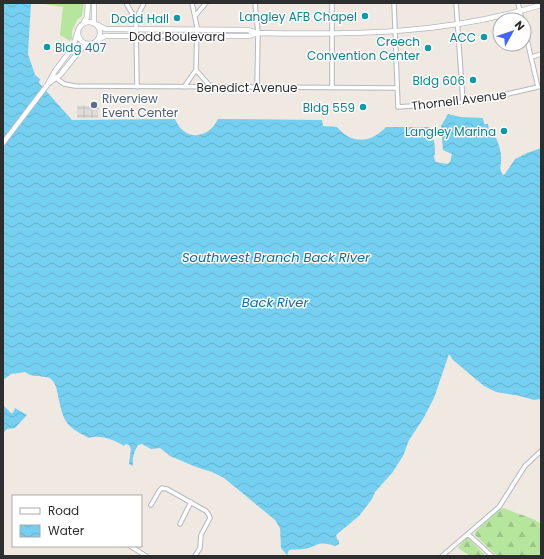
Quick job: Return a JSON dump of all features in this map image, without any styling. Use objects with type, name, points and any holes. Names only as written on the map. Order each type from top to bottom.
[{"type":"street","points":[[3,143],[54,77],[62,62],[73,47],[78,31],[86,18],[88,3]]},
{"type":"street","points":[[54,77],[60,75],[81,49],[98,40],[101,34],[96,24],[94,3]]},
{"type":"street","points":[[126,3],[136,20]]},
{"type":"street","points":[[137,87],[136,20],[144,3]]},
{"type":"street","points":[[184,87],[196,70],[197,30],[196,16],[192,3]]},
{"type":"street","points":[[196,16],[206,3]]},
{"type":"street","points":[[255,3],[258,33],[257,87]]},
{"type":"street","points":[[332,3],[332,88]]},
{"type":"street","points":[[394,3],[397,88]]},
{"type":"street","points":[[456,3],[463,102]]},
{"type":"street","points":[[518,3],[520,11]]},
{"type":"street","name":"Dodd Boulevard","points":[[96,24],[105,29],[248,30],[258,33],[332,34],[395,32],[457,25],[490,19],[541,5]]},
{"type":"street","points":[[83,23],[86,22],[96,24]]},
{"type":"street","points":[[78,31],[81,41],[91,44]]},
{"type":"street","name":"Dodd Boulevard","points":[[98,40],[105,36],[249,36],[258,33]]},
{"type":"street","points":[[531,52],[532,57],[541,54]]},
{"type":"street","name":"Thornell Avenue","points":[[397,88],[398,107],[463,102],[538,87],[532,57]]},
{"type":"street","points":[[196,70],[211,87]]},
{"type":"street","name":"Benedict Avenue","points":[[54,77],[69,86],[397,88]]},
{"type":"street","points":[[442,556],[499,507],[525,466],[541,451]]},
{"type":"street","points":[[151,505],[158,491],[162,488],[167,489],[206,511],[210,518],[201,535],[200,548],[196,556]]},
{"type":"street","points":[[180,524],[191,502]]},
{"type":"street","points":[[468,534],[492,556]]},
{"type":"street","points":[[132,547],[146,556]]},
{"type":"green space","points":[[37,3],[84,3],[82,16],[77,20],[72,31],[72,39],[70,41],[60,35],[63,7]]},
{"type":"green space","points":[[504,508],[541,524],[541,556],[497,556],[475,535],[475,532],[500,509]]},
{"type":"green space","points":[[468,538],[485,556],[470,556],[458,548],[465,539]]},
{"type":"shaded area","points":[[77,105],[99,107],[98,118],[77,118]]},
{"type":"water","name":"Back River","points":[[3,3],[31,3],[28,54],[35,75],[40,79],[39,83],[72,120],[175,119],[184,131],[196,135],[208,131],[214,126],[218,119],[322,120],[323,126],[337,127],[349,137],[362,140],[374,136],[386,127],[430,127],[435,147],[434,158],[436,162],[447,164],[450,162],[452,154],[443,150],[441,126],[448,114],[460,117],[483,118],[484,124],[488,124],[489,131],[493,130],[498,143],[501,153],[500,166],[503,175],[515,159],[541,148],[541,399],[534,400],[496,392],[484,386],[453,360],[449,354],[434,398],[423,419],[409,440],[403,456],[392,473],[375,492],[372,499],[359,516],[336,535],[339,544],[335,546],[321,543],[308,548],[289,550],[287,555],[281,548],[280,528],[275,520],[224,478],[170,456],[160,448],[151,449],[142,444],[138,445],[134,452],[133,466],[129,464],[131,449],[129,445],[126,444],[124,446],[103,437],[89,438],[75,430],[66,422],[56,386],[50,378],[33,376],[25,372],[11,374],[3,380]]},
{"type":"water","points":[[3,405],[11,413],[13,413],[15,408],[27,415],[15,428],[7,429],[3,433]]},
{"type":"place","name":"Langley AFB Chapel","points":[[365,16]]},
{"type":"place","name":"Dodd Hall","points":[[177,18]]},
{"type":"place","name":"ACC","points":[[484,37]]},
{"type":"place","name":"Bldg 407","points":[[47,47]]},
{"type":"place","name":"Creech Convention Center","points":[[428,48]]},
{"type":"place","name":"Bldg 606","points":[[473,80]]},
{"type":"place","name":"Riverview Event Center","points":[[94,105]]},
{"type":"place","name":"Bldg 559","points":[[363,107]]},
{"type":"place","name":"Langley Marina","points":[[504,131]]},
{"type":"water label","name":"Southwest Branch Back River","points":[[276,257]]}]
